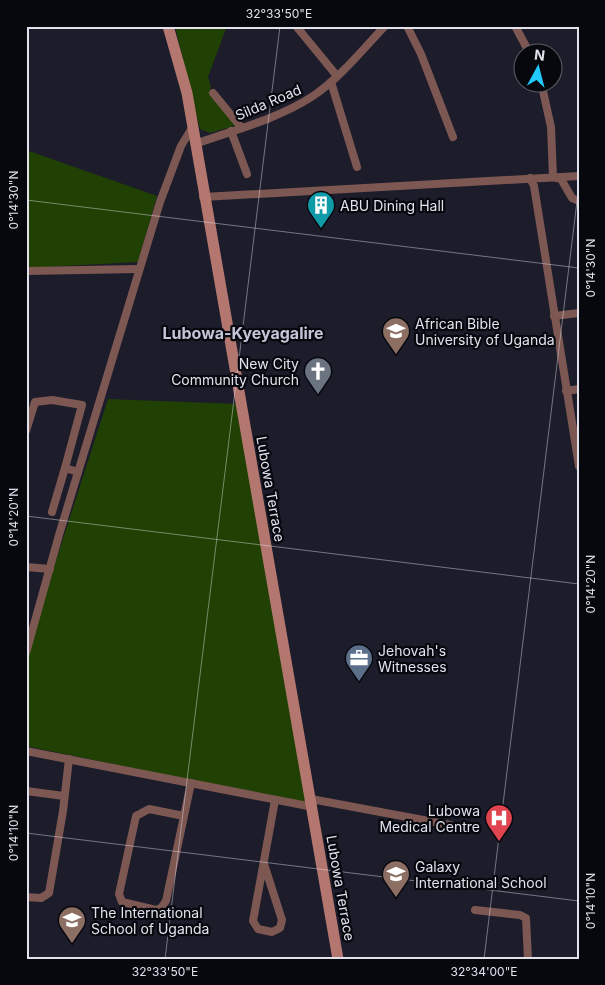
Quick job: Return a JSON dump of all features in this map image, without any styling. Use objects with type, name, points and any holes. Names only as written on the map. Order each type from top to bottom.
[{"type":"street","name":"Lubowa Terrace","points":[[168,26],[178,54],[195,144],[338,959]]},
{"type":"street","points":[[296,26],[337,76]]},
{"type":"street","name":"Silda Road","points":[[195,144],[287,110],[313,96],[337,76],[385,26]]},
{"type":"street","points":[[407,26],[421,54],[453,137]]},
{"type":"street","points":[[515,26],[524,42]]},
{"type":"street","points":[[330,82],[357,168]]},
{"type":"street","points":[[213,92],[241,127]]},
{"type":"street","points":[[543,92],[551,127],[553,177]]},
{"type":"street","points":[[26,653],[78,472],[160,202],[181,146],[192,128]]},
{"type":"street","points":[[231,131],[247,174]]},
{"type":"street","points":[[204,197],[579,176]]},
{"type":"street","points":[[553,177],[561,179],[572,198],[579,201]]},
{"type":"street","points":[[530,178],[534,186],[566,391],[577,443],[579,466]]},
{"type":"street","points":[[26,271],[139,269]]},
{"type":"street","points":[[554,316],[579,313]]},
{"type":"street","points":[[566,391],[579,389]]},
{"type":"street","points":[[26,431],[35,402],[52,400],[82,405],[52,512]]},
{"type":"street","points":[[65,468],[78,472]]},
{"type":"street","points":[[26,568],[50,569]]},
{"type":"street","points":[[26,751],[275,800],[312,803],[450,825]]},
{"type":"street","points":[[26,897],[41,898],[49,893],[69,759]]},
{"type":"street","points":[[184,816],[149,809],[136,816],[119,894],[122,902],[156,910],[164,905],[184,816],[191,783]]},
{"type":"street","points":[[26,791],[64,796]]},
{"type":"street","points":[[264,864],[282,920],[280,928],[272,932],[258,929],[253,921],[275,800]]},
{"type":"street","points":[[475,910],[520,914],[526,918],[528,959]]},
{"type":"green space","points":[[175,26],[227,26],[208,77],[211,87],[209,94],[236,125],[210,133],[200,129]]},
{"type":"green space","points":[[26,150],[157,196],[138,262],[26,268]]},
{"type":"green space","points":[[108,399],[238,404],[307,804],[26,746],[26,654]]},
{"type":"place","name":"ABU Dining Hall","points":[[321,229]]},
{"type":"place","name":"African Bible University of Uganda","points":[[396,355]]},
{"type":"place","name":"New City Community Church","points":[[318,395]]},
{"type":"place","name":"Jehovah's Witnesses","points":[[359,682]]},
{"type":"place","name":"Lubowa Medical Centre","points":[[499,842]]},
{"type":"place","name":"Galaxy International School","points":[[396,898]]},
{"type":"place","name":"The International School of Uganda","points":[[72,944]]},
{"type":"district","name":"Lubowa-Kyeyagalire","points":[[243,333]]}]
